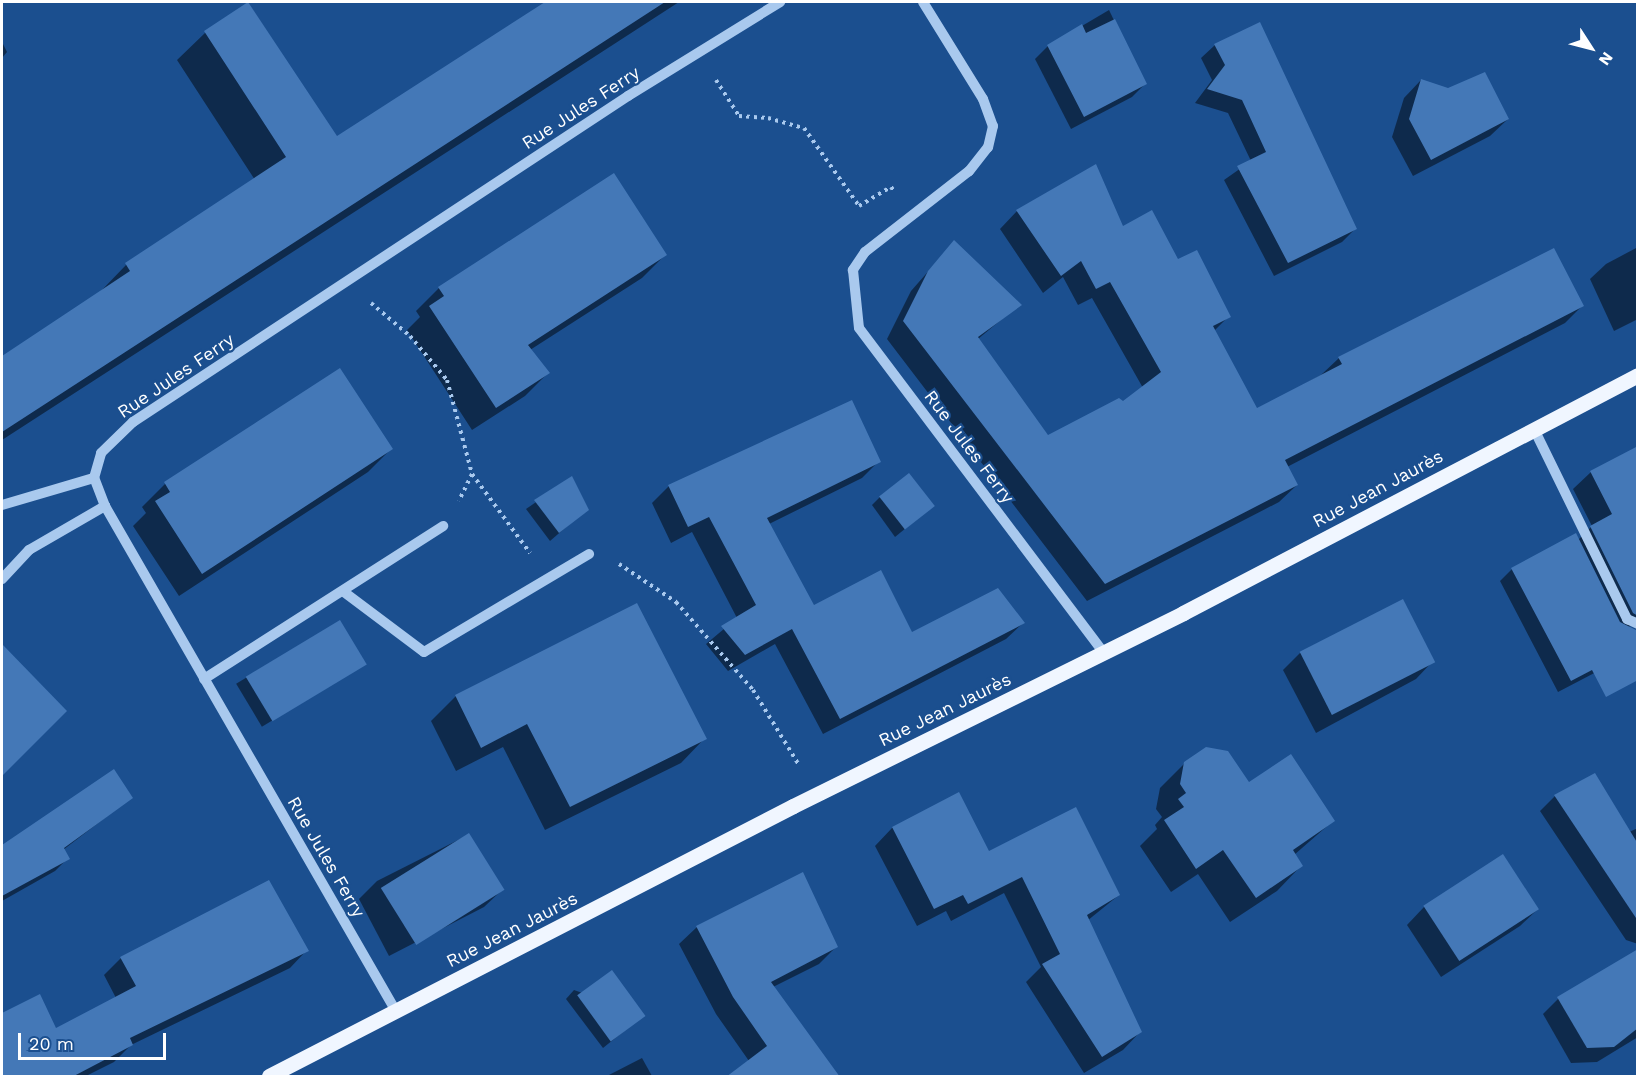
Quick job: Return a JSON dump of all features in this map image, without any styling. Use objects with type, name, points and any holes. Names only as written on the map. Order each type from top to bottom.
[{"type":"main road","name":"Rue Jean Jaurès","points":[[269,1077],[397,1013],[801,802],[1103,652],[1638,375]]},
{"type":"street","name":"Rue Jules Ferry","points":[[397,1013],[105,506],[94,478],[101,453],[133,422],[698,51],[780,2]]},
{"type":"street","name":"Rue Jules Ferry","points":[[923,2],[983,99],[993,126],[988,147],[969,171],[865,252],[853,270],[859,328],[1103,652]]},
{"type":"street","points":[[1534,429],[1628,619],[1638,624]]},
{"type":"street","points":[[2,505],[94,478]]},
{"type":"street","points":[[2,579],[29,550],[105,506]]},
{"type":"street","points":[[204,679],[344,592],[443,526]]},
{"type":"street","points":[[344,592],[424,652],[589,554]]},
{"type":"path","points":[[698,51],[739,116],[768,118],[804,129],[859,206],[891,187],[909,218]]},
{"type":"path","points":[[355,276],[374,308],[410,336],[447,380],[472,474],[532,556]]},
{"type":"path","points":[[443,526],[472,474]]},
{"type":"path","points":[[589,554],[622,565],[676,602],[753,690],[790,750]]},
{"type":"building","points":[[248,2],[337,136],[545,2],[665,2],[2,432],[2,356],[130,271],[125,263],[286,157],[204,31]]},
{"type":"building","points":[[1115,19],[1147,84],[1084,117],[1047,45],[1082,24],[1086,33]]},
{"type":"building","points":[[1260,22],[1357,229],[1288,263],[1237,166],[1266,152],[1242,100],[1207,89],[1225,65],[1214,44]]},
{"type":"building","points":[[1485,72],[1509,119],[1431,160],[1409,119],[1421,79],[1448,88]]},
{"type":"building","points":[[1096,164],[1123,226],[1152,210],[1178,259],[1197,250],[1231,317],[1213,326],[1257,408],[1342,364],[1338,357],[1554,248],[1584,306],[1285,460],[1298,485],[1105,584],[903,321],[928,271],[954,240],[1022,305],[978,337],[1048,435],[1119,398],[1123,401],[1161,372],[1110,282],[1096,289],[1081,261],[1061,276],[1016,210]]},
{"type":"building","points":[[614,173],[667,255],[528,345],[550,373],[496,408],[429,306],[444,296],[438,287]]},
{"type":"building","points":[[340,368],[393,449],[202,574],[155,501],[170,492],[164,482]]},
{"type":"building","points":[[852,400],[881,462],[767,518],[814,605],[881,570],[912,632],[998,588],[1025,623],[840,719],[792,629],[745,655],[721,626],[756,605],[709,517],[688,527],[668,485]]},
{"type":"building","points":[[1638,446],[1638,616],[1633,613],[1590,526],[1612,514],[1590,471]]},
{"type":"building","points":[[909,473],[935,506],[905,529],[879,496]]},
{"type":"building","points":[[572,476],[589,510],[559,533],[534,500]]},
{"type":"building","points":[[1576,533],[1620,622],[1638,631],[1638,680],[1606,697],[1592,670],[1571,681],[1511,568]]},
{"type":"building","points":[[1403,599],[1435,662],[1332,715],[1300,652]]},
{"type":"building","points":[[637,603],[707,739],[570,807],[527,724],[481,748],[455,695]]},
{"type":"building","points":[[340,620],[367,665],[272,721],[246,677]]},
{"type":"building","points":[[2,644],[67,711],[2,776]]},
{"type":"building","points":[[1206,747],[1228,751],[1249,782],[1291,754],[1335,821],[1293,850],[1303,866],[1256,898],[1223,850],[1196,869],[1164,820],[1184,807],[1178,799],[1186,793],[1180,784],[1184,762]]},
{"type":"building","points":[[114,769],[133,798],[64,848],[70,859],[2,896],[2,845]]},
{"type":"building","points":[[1595,773],[1638,844],[1638,921],[1554,795]]},
{"type":"building","points":[[959,792],[989,851],[1076,807],[1120,895],[1087,915],[1142,1032],[1102,1057],[1042,964],[1060,954],[1022,877],[968,904],[963,895],[934,909],[892,827]]},
{"type":"building","points":[[469,833],[505,890],[416,945],[381,888]]},
{"type":"building","points":[[1503,854],[1539,909],[1459,961],[1423,906]]},
{"type":"building","points":[[803,872],[838,947],[771,982],[840,1077],[726,1077],[767,1046],[733,997],[696,926]]},
{"type":"building","points":[[269,880],[309,951],[130,1038],[133,1045],[72,1077],[2,1077],[2,1013],[40,994],[56,1028],[136,986],[120,957]]},
{"type":"building","points":[[1638,949],[1638,1028],[1614,1047],[1587,1048],[1557,997]]},
{"type":"building","points":[[612,970],[646,1016],[611,1041],[577,995]]}]
